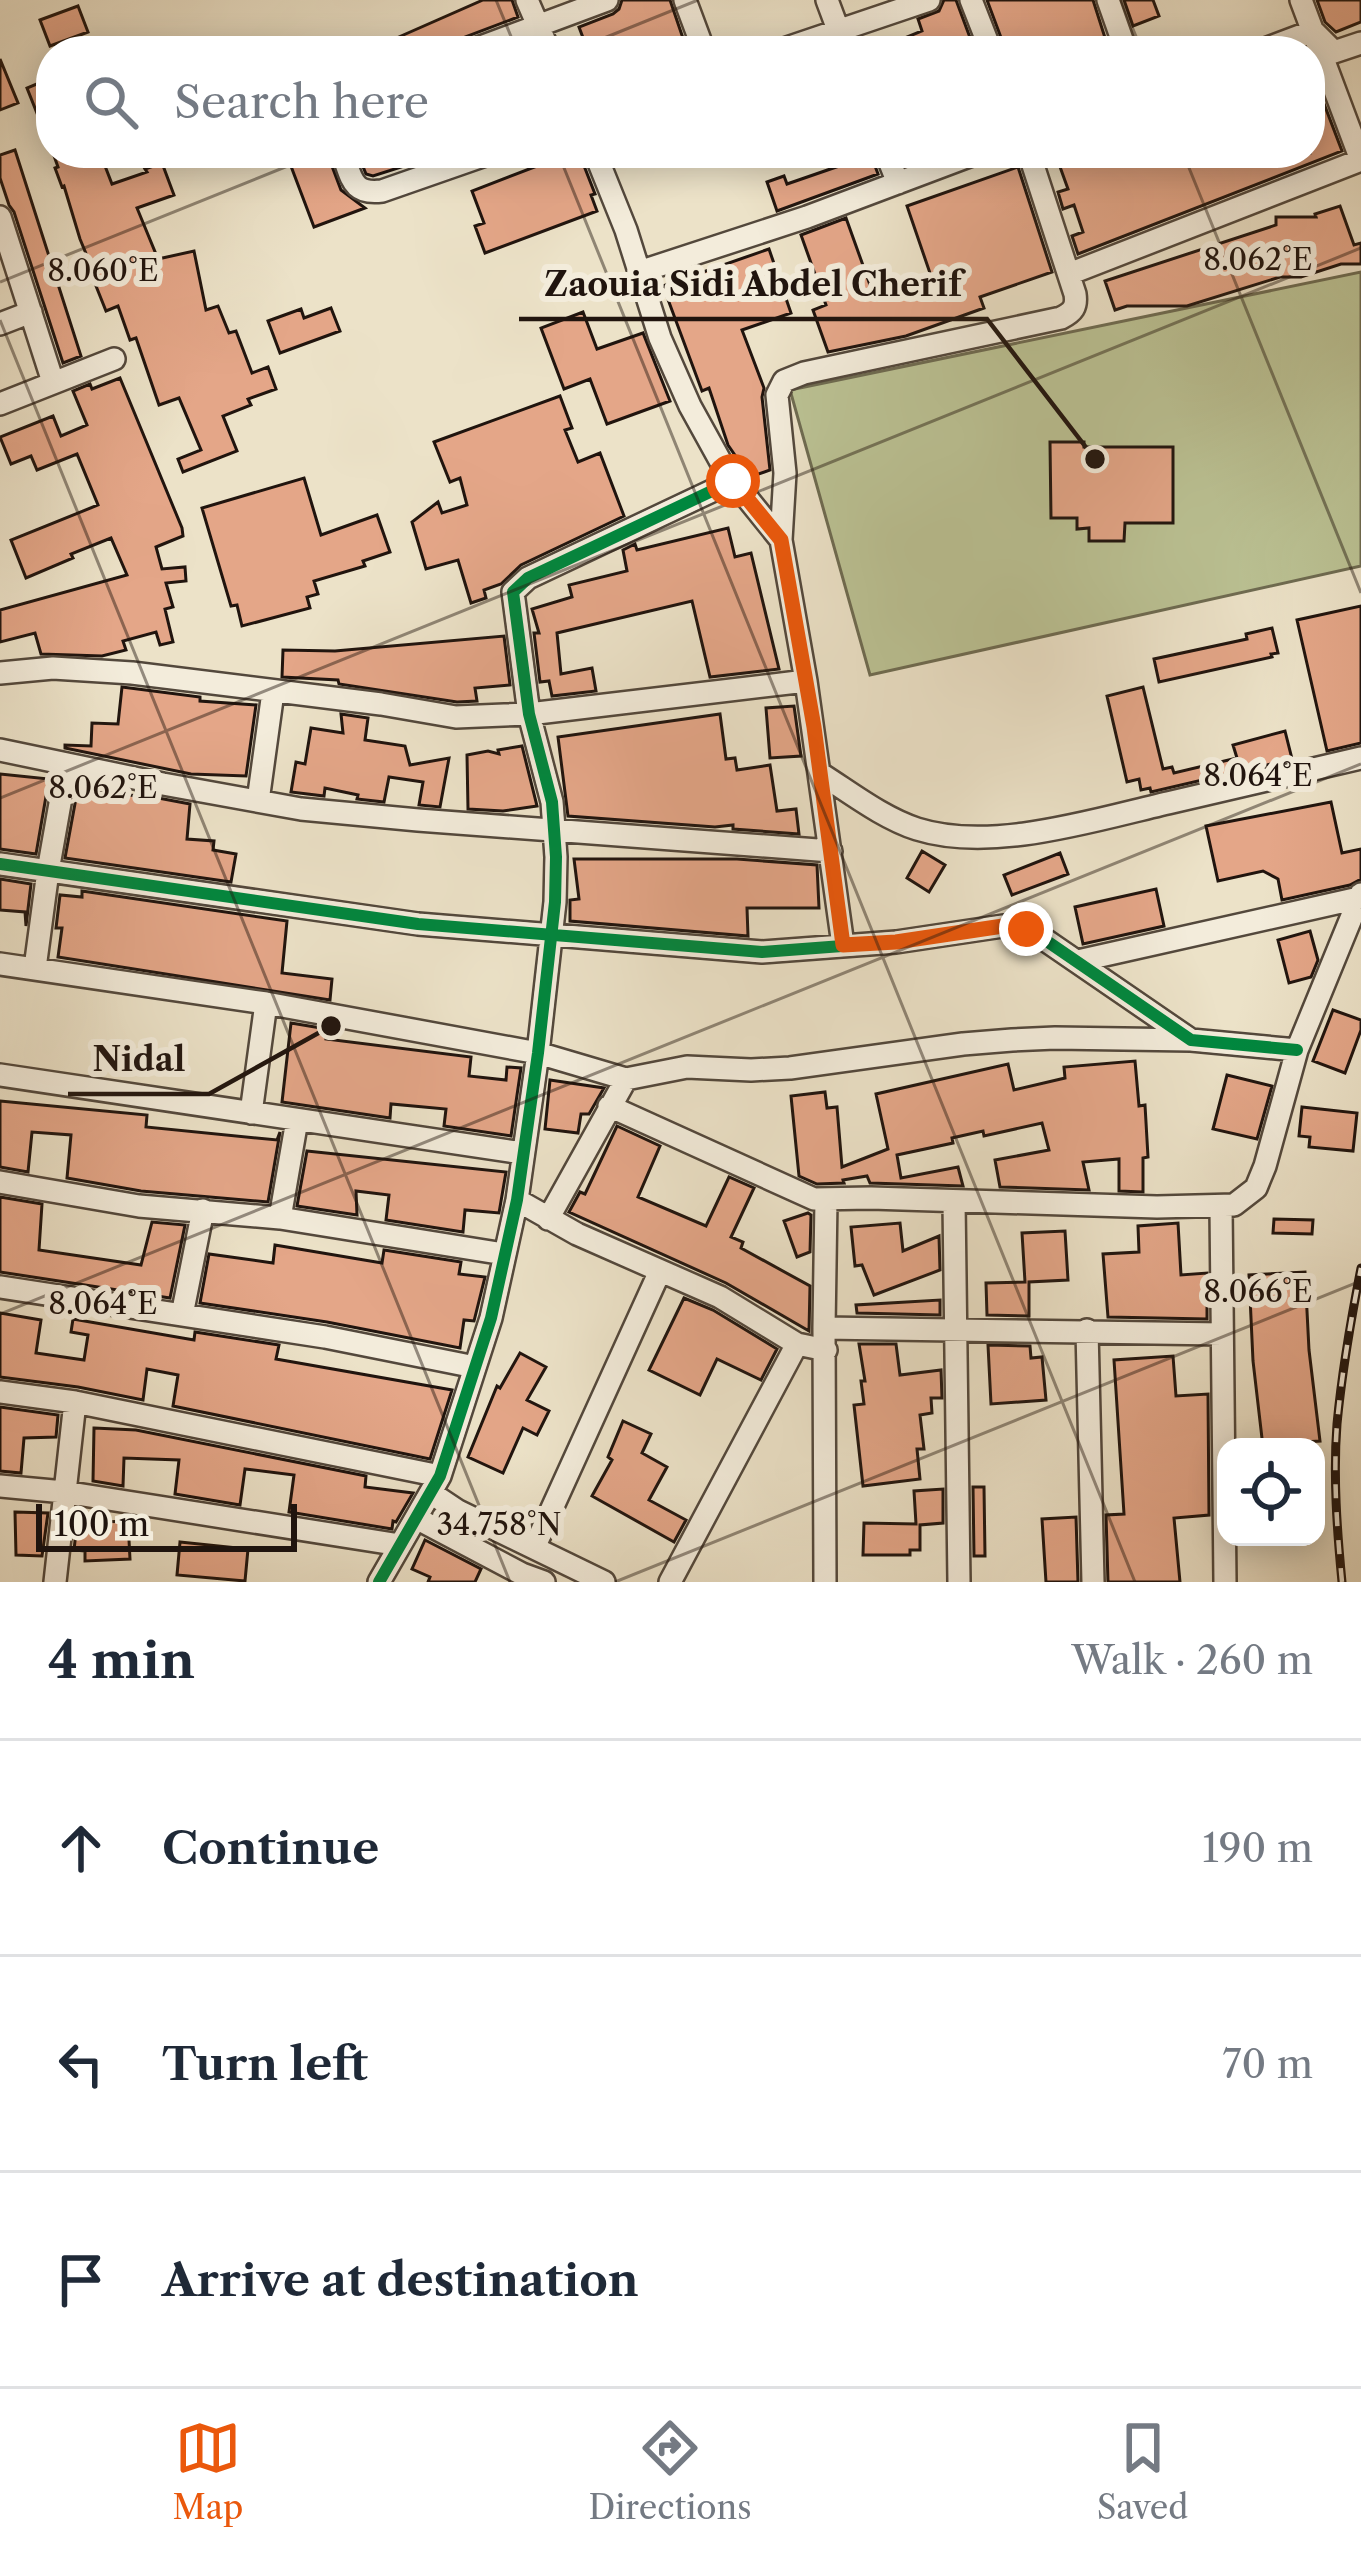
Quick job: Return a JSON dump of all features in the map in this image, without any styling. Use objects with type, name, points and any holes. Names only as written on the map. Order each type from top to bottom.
[{"type":"street","points":[[527,0],[543,36]]},
{"type":"street","points":[[511,36],[607,0]]},
{"type":"street","points":[[685,0],[698,36]]},
{"type":"street","points":[[826,0],[840,36]]},
{"type":"street","points":[[853,36],[929,0]]},
{"type":"street","points":[[971,0],[985,36]]},
{"type":"street","points":[[1108,0],[1121,36]]},
{"type":"street","points":[[1301,0],[1314,36]]},
{"type":"street","points":[[1313,32],[1317,36]]},
{"type":"street","points":[[1302,36],[1313,32]]},
{"type":"street","points":[[1325,43],[1334,52],[1361,43]]},
{"type":"street","points":[[1069,274],[1361,160],[1325,64]]},
{"type":"street","points":[[348,168],[356,186],[368,193],[448,168]]},
{"type":"street","points":[[601,168],[671,366],[709,445],[781,540]]},
{"type":"street","points":[[892,168],[898,183]]},
{"type":"street","points":[[639,272],[938,168]]},
{"type":"street","points":[[843,945],[821,774],[781,540],[785,473],[777,395],[784,381],[824,368],[1061,318],[1072,311],[1076,304],[1069,274],[1034,168]]},
{"type":"street","points":[[2,234],[53,382]]},
{"type":"street","points":[[0,324],[31,312]]},
{"type":"street","points":[[0,404],[114,359]]},
{"type":"street","points":[[379,1582],[435,1485],[491,1318],[517,1200],[538,1053],[556,857],[552,802],[529,714],[513,592],[559,562],[733,481]]},
{"type":"street","points":[[0,674],[53,668],[132,673],[456,717],[529,714],[806,681]]},
{"type":"street","points":[[258,801],[273,692]]},
{"type":"street","points":[[4,748],[301,808],[831,851]]},
{"type":"street","points":[[821,774],[918,830],[993,836],[1075,824],[1361,758]]},
{"type":"street","points":[[35,968],[67,764]]},
{"type":"street","points":[[0,863],[418,924],[762,952],[896,942],[1012,926],[1034,932],[1191,1040]]},
{"type":"street","points":[[1078,961],[1360,896]]},
{"type":"street","points":[[609,1106],[802,1196],[826,1200],[1234,1205],[1256,1187],[1297,1051],[1360,896]]},
{"type":"street","points":[[0,964],[266,1003],[538,1053],[626,1079],[687,1067],[790,1068],[1012,1040],[1191,1040],[1297,1051]]},
{"type":"street","points":[[251,1113],[266,1003]]},
{"type":"street","points":[[0,1075],[522,1153]]},
{"type":"street","points":[[548,1219],[626,1079]]},
{"type":"street","points":[[280,1218],[297,1120]]},
{"type":"street","points":[[0,1182],[139,1206],[280,1218],[504,1254]]},
{"type":"street","points":[[517,1200],[548,1219],[720,1298],[797,1344],[956,1328],[1222,1334]]},
{"type":"street","points":[[825,1582],[826,1200]]},
{"type":"street","points":[[953,1202],[959,1582]]},
{"type":"street","points":[[1221,1207],[1225,1582]]},
{"type":"street","points":[[182,1315],[203,1210]]},
{"type":"street","points":[[534,1548],[660,1270]]},
{"type":"street","points":[[0,1287],[326,1337],[475,1367]]},
{"type":"street","points":[[1087,1330],[1093,1582]]},
{"type":"street","points":[[670,1582],[797,1344]]},
{"type":"street","points":[[0,1392],[75,1402],[435,1485],[458,1511],[604,1582]]},
{"type":"street","points":[[55,1582],[75,1402]]},
{"type":"street","points":[[0,1486],[400,1545]]},
{"type":"street","points":[[445,1535],[458,1511]]},
{"type":"street","points":[[416,1518],[520,1578],[544,1582]]},
{"type":"green space","points":[[1361,272],[1361,566],[870,675],[790,390]]},
{"type":"building","points":[[483,0],[512,0],[518,17],[468,36],[401,36]]},
{"type":"building","points":[[622,0],[670,0],[682,36],[582,36],[579,27],[619,9]]},
{"type":"building","points":[[944,0],[956,0],[969,36],[910,36],[922,31],[918,19],[939,11]]},
{"type":"building","points":[[987,0],[1093,0],[1104,36],[1000,36]]},
{"type":"building","points":[[1124,0],[1153,0],[1159,16],[1133,26]]},
{"type":"building","points":[[1317,0],[1361,0],[1361,22],[1336,32],[1325,22]]},
{"type":"building","points":[[78,6],[88,32],[46,36],[40,20]]},
{"type":"building","points":[[0,59],[18,103],[0,110]]},
{"type":"building","points":[[36,84],[36,111],[27,88]]},
{"type":"building","points":[[1325,106],[1342,151],[1325,158]]},
{"type":"building","points":[[15,150],[81,356],[63,363],[0,178],[0,155]]},
{"type":"building","points":[[55,168],[106,168],[112,184],[148,168],[164,168],[174,195],[137,208],[158,259],[194,251],[206,310],[218,306],[229,333],[236,331],[252,373],[268,367],[276,389],[248,399],[251,405],[223,416],[237,451],[183,472],[178,459],[201,450],[179,398],[159,405],[136,338],[130,340],[118,306],[106,311]]},
{"type":"building","points":[[292,168],[333,168],[341,190],[365,208],[314,227]]},
{"type":"building","points":[[364,168],[398,168],[373,176]]},
{"type":"building","points":[[532,168],[585,168],[597,211],[485,253],[475,226],[484,223],[472,191]]},
{"type":"building","points":[[833,168],[876,168],[878,174],[777,211],[767,182],[784,176],[787,184]]},
{"type":"building","points":[[1018,168],[1052,272],[980,297],[984,308],[906,336],[828,352],[813,310],[826,305],[801,235],[846,218],[874,296],[931,276],[907,206]]},
{"type":"building","points":[[1060,168],[1298,168],[1078,254],[1072,236],[1083,232],[1074,205],[1063,209],[1058,192],[1068,189]]},
{"type":"building","points":[[1340,206],[1354,245],[1361,243],[1361,264],[1280,277],[1187,306],[1115,310],[1105,281],[1276,225],[1276,217],[1316,217]]},
{"type":"building","points":[[769,249],[791,313],[742,330],[764,388],[770,470],[750,477],[728,445],[709,388],[702,391],[663,286]]},
{"type":"building","points":[[331,308],[340,331],[280,353],[268,321],[301,309],[304,318]]},
{"type":"building","points":[[583,312],[597,349],[643,333],[670,401],[607,424],[590,379],[564,389],[541,328]]},
{"type":"building","points":[[120,378],[182,528],[183,536],[156,547],[162,569],[185,567],[186,581],[166,583],[173,607],[165,609],[173,642],[160,645],[156,632],[123,641],[126,650],[102,656],[41,654],[35,633],[0,642],[0,610],[127,575],[111,538],[26,578],[11,540],[98,505],[77,454],[37,470],[31,456],[11,464],[0,437],[53,416],[61,436],[87,425],[73,391]]},
{"type":"building","points":[[560,396],[572,428],[565,430],[578,462],[600,453],[624,516],[521,565],[501,584],[484,590],[486,598],[471,603],[458,560],[426,569],[412,522],[438,502],[442,513],[467,505],[460,478],[450,482],[434,442]]},
{"type":"building","points":[[1050,442],[1084,442],[1084,447],[1173,447],[1173,523],[1125,523],[1124,541],[1089,541],[1089,528],[1077,529],[1077,518],[1051,518]]},
{"type":"building","points":[[304,478],[321,535],[377,515],[390,552],[363,561],[365,566],[314,581],[318,594],[307,597],[310,608],[242,626],[237,605],[231,606],[202,508]]},
{"type":"building","points":[[728,528],[735,557],[751,553],[779,669],[710,677],[692,601],[557,633],[561,674],[592,668],[596,691],[552,696],[549,681],[540,682],[534,633],[539,633],[532,609],[572,597],[569,585],[627,571],[623,550],[635,544],[637,550]]},
{"type":"building","points":[[1361,606],[1361,743],[1327,751],[1297,620]]},
{"type":"building","points":[[1272,628],[1278,653],[1272,657],[1159,682],[1154,659],[1247,639],[1246,634]]},
{"type":"building","points":[[504,636],[510,685],[475,688],[477,701],[457,702],[339,684],[338,680],[282,677],[283,650],[335,651]]},
{"type":"building","points":[[122,687],[256,705],[246,776],[191,774],[65,748],[91,746],[92,723],[118,724]]},
{"type":"building","points":[[1143,687],[1163,769],[1172,767],[1174,773],[1237,758],[1233,745],[1285,731],[1292,759],[1151,792],[1150,788],[1141,790],[1139,779],[1127,782],[1107,696]]},
{"type":"building","points":[[794,706],[801,756],[770,758],[766,708]]},
{"type":"building","points":[[341,714],[368,718],[365,740],[405,746],[410,765],[449,758],[440,807],[419,805],[423,782],[389,777],[384,802],[325,788],[324,796],[291,792],[296,762],[305,764],[311,728],[343,733]]},
{"type":"building","points":[[720,714],[726,759],[735,758],[737,770],[770,765],[777,811],[796,809],[799,834],[733,829],[733,825],[568,816],[558,737]]},
{"type":"building","points":[[522,746],[537,806],[468,809],[467,755],[499,754],[498,750]]},
{"type":"building","points":[[0,774],[49,779],[36,854],[0,849]]},
{"type":"building","points":[[79,782],[92,784],[92,792],[190,804],[187,839],[214,841],[213,850],[236,854],[231,882],[65,858]]},
{"type":"building","points":[[1331,802],[1342,853],[1361,849],[1361,879],[1282,900],[1278,879],[1263,871],[1218,881],[1206,826]]},
{"type":"building","points":[[922,851],[945,865],[929,892],[907,878]]},
{"type":"building","points":[[1060,853],[1068,874],[1012,895],[1004,875]]},
{"type":"building","points":[[574,859],[737,859],[817,865],[819,908],[747,908],[748,936],[570,921],[570,900],[579,899]]},
{"type":"building","points":[[0,879],[31,884],[26,926],[25,912],[0,910]]},
{"type":"building","points":[[1156,889],[1164,926],[1083,944],[1075,907]]},
{"type":"building","points":[[82,891],[287,921],[282,973],[332,979],[330,1000],[58,957],[60,895],[82,897]]},
{"type":"building","points":[[1310,931],[1318,960],[1311,977],[1289,983],[1278,940]]},
{"type":"building","points":[[1333,1010],[1361,1020],[1345,1073],[1313,1061]]},
{"type":"building","points":[[291,1023],[327,1029],[326,1039],[471,1057],[469,1076],[506,1080],[507,1067],[521,1068],[511,1136],[444,1126],[446,1109],[391,1104],[390,1118],[282,1102]]},
{"type":"building","points":[[1135,1061],[1139,1106],[1145,1105],[1148,1157],[1143,1158],[1143,1192],[1119,1191],[1119,1159],[1083,1162],[1089,1190],[1000,1187],[995,1160],[1049,1150],[1042,1123],[984,1136],[983,1131],[897,1155],[901,1178],[958,1167],[963,1186],[870,1183],[867,1176],[817,1184],[799,1176],[791,1096],[825,1092],[827,1108],[837,1107],[842,1167],[888,1149],[876,1094],[1008,1064],[1014,1090],[1065,1078],[1064,1067]]},
{"type":"building","points":[[1227,1075],[1272,1086],[1257,1139],[1213,1129]]},
{"type":"building","points":[[550,1080],[604,1088],[589,1114],[581,1114],[578,1133],[545,1129]]},
{"type":"building","points":[[0,1101],[147,1115],[146,1127],[277,1140],[280,1132],[268,1202],[141,1191],[67,1178],[71,1135],[32,1132],[28,1172],[0,1167]]},
{"type":"building","points":[[1302,1107],[1357,1113],[1353,1151],[1309,1147],[1310,1137],[1299,1136]]},
{"type":"building","points":[[617,1126],[660,1146],[638,1197],[706,1226],[729,1177],[754,1188],[731,1237],[743,1242],[741,1248],[810,1286],[809,1331],[726,1283],[569,1212],[580,1192],[585,1194]]},
{"type":"building","points":[[307,1151],[506,1172],[499,1213],[465,1210],[463,1232],[386,1220],[389,1195],[356,1191],[357,1215],[297,1206]]},
{"type":"building","points":[[0,1197],[42,1204],[39,1250],[141,1265],[152,1222],[185,1225],[170,1298],[0,1272]]},
{"type":"building","points":[[808,1213],[810,1252],[797,1257],[784,1221]]},
{"type":"building","points":[[1274,1219],[1313,1220],[1312,1234],[1273,1233]]},
{"type":"building","points":[[900,1223],[903,1251],[939,1236],[940,1270],[874,1295],[862,1265],[855,1266],[851,1227]]},
{"type":"building","points":[[1178,1223],[1181,1275],[1207,1273],[1207,1319],[1108,1317],[1103,1254],[1139,1252],[1138,1226]]},
{"type":"building","points":[[1065,1231],[1068,1280],[1029,1282],[1029,1316],[987,1315],[986,1283],[1025,1282],[1022,1233]]},
{"type":"building","points":[[275,1245],[382,1263],[384,1250],[461,1262],[459,1274],[485,1277],[474,1321],[464,1320],[460,1348],[200,1303],[209,1254],[273,1263]]},
{"type":"building","points":[[1305,1272],[1320,1438],[1262,1438],[1249,1275]]},
{"type":"building","points":[[684,1298],[777,1349],[761,1380],[717,1359],[700,1395],[649,1370]]},
{"type":"building","points":[[940,1300],[940,1315],[857,1313],[856,1305]]},
{"type":"building","points":[[0,1313],[41,1320],[36,1353],[84,1360],[88,1335],[71,1332],[73,1319],[194,1340],[195,1332],[279,1345],[276,1359],[452,1390],[430,1459],[173,1406],[178,1375],[147,1369],[143,1400],[0,1377]]},
{"type":"building","points":[[859,1344],[896,1344],[900,1375],[941,1370],[942,1398],[931,1398],[932,1413],[920,1415],[924,1449],[917,1449],[920,1479],[863,1486],[854,1405],[864,1404]]},
{"type":"building","points":[[988,1345],[1030,1346],[1031,1358],[1042,1357],[1046,1400],[991,1404]]},
{"type":"building","points":[[520,1353],[546,1367],[527,1400],[549,1411],[537,1435],[523,1428],[503,1473],[468,1457],[497,1386],[500,1388]]},
{"type":"building","points":[[1173,1356],[1176,1396],[1208,1394],[1209,1515],[1174,1518],[1180,1582],[1108,1582],[1106,1515],[1124,1514],[1114,1360]]},
{"type":"building","points":[[0,1407],[58,1415],[56,1437],[24,1438],[21,1473],[0,1471]]},
{"type":"building","points":[[623,1421],[651,1434],[642,1453],[667,1467],[649,1500],[686,1520],[674,1542],[592,1496],[612,1460],[608,1457]]},
{"type":"building","points":[[94,1428],[136,1430],[366,1476],[365,1487],[413,1493],[392,1529],[289,1512],[294,1475],[245,1469],[240,1505],[175,1494],[179,1460],[124,1458],[123,1486],[93,1481]]},
{"type":"building","points":[[973,1487],[984,1487],[985,1556],[974,1556]]},
{"type":"building","points":[[943,1489],[943,1523],[920,1525],[920,1550],[910,1550],[910,1555],[863,1555],[864,1523],[916,1524],[914,1491]]},
{"type":"building","points":[[15,1512],[48,1513],[42,1556],[16,1555]]},
{"type":"building","points":[[1076,1517],[1078,1582],[1046,1582],[1042,1519]]},
{"type":"building","points":[[128,1521],[130,1559],[85,1561],[85,1551],[74,1550],[77,1523]]},
{"type":"building","points":[[425,1540],[481,1569],[475,1582],[428,1582],[430,1577],[412,1569]]},
{"type":"building","points":[[180,1542],[248,1549],[245,1581],[177,1575]]},
{"type":"railway","points":[[1342,1582],[1337,1424],[1361,1268]]},
{"type":"cycle path","points":[[379,1582],[440,1476],[491,1318],[517,1200],[538,1053],[556,857],[552,802],[529,714],[513,592],[528,578],[733,481]]},
{"type":"cycle path","points":[[0,864],[418,924],[762,952],[1020,927],[1191,1040],[1297,1050]]},
{"type":"place","name":"Zaouia Sidi Abdel Cherif","points":[[1095,459]]},
{"type":"place","name":"Nidal","points":[[331,1026]]},
{"type":"route","points":[[733,481],[781,540],[814,727],[843,945],[1003,926],[1026,929]]}]
